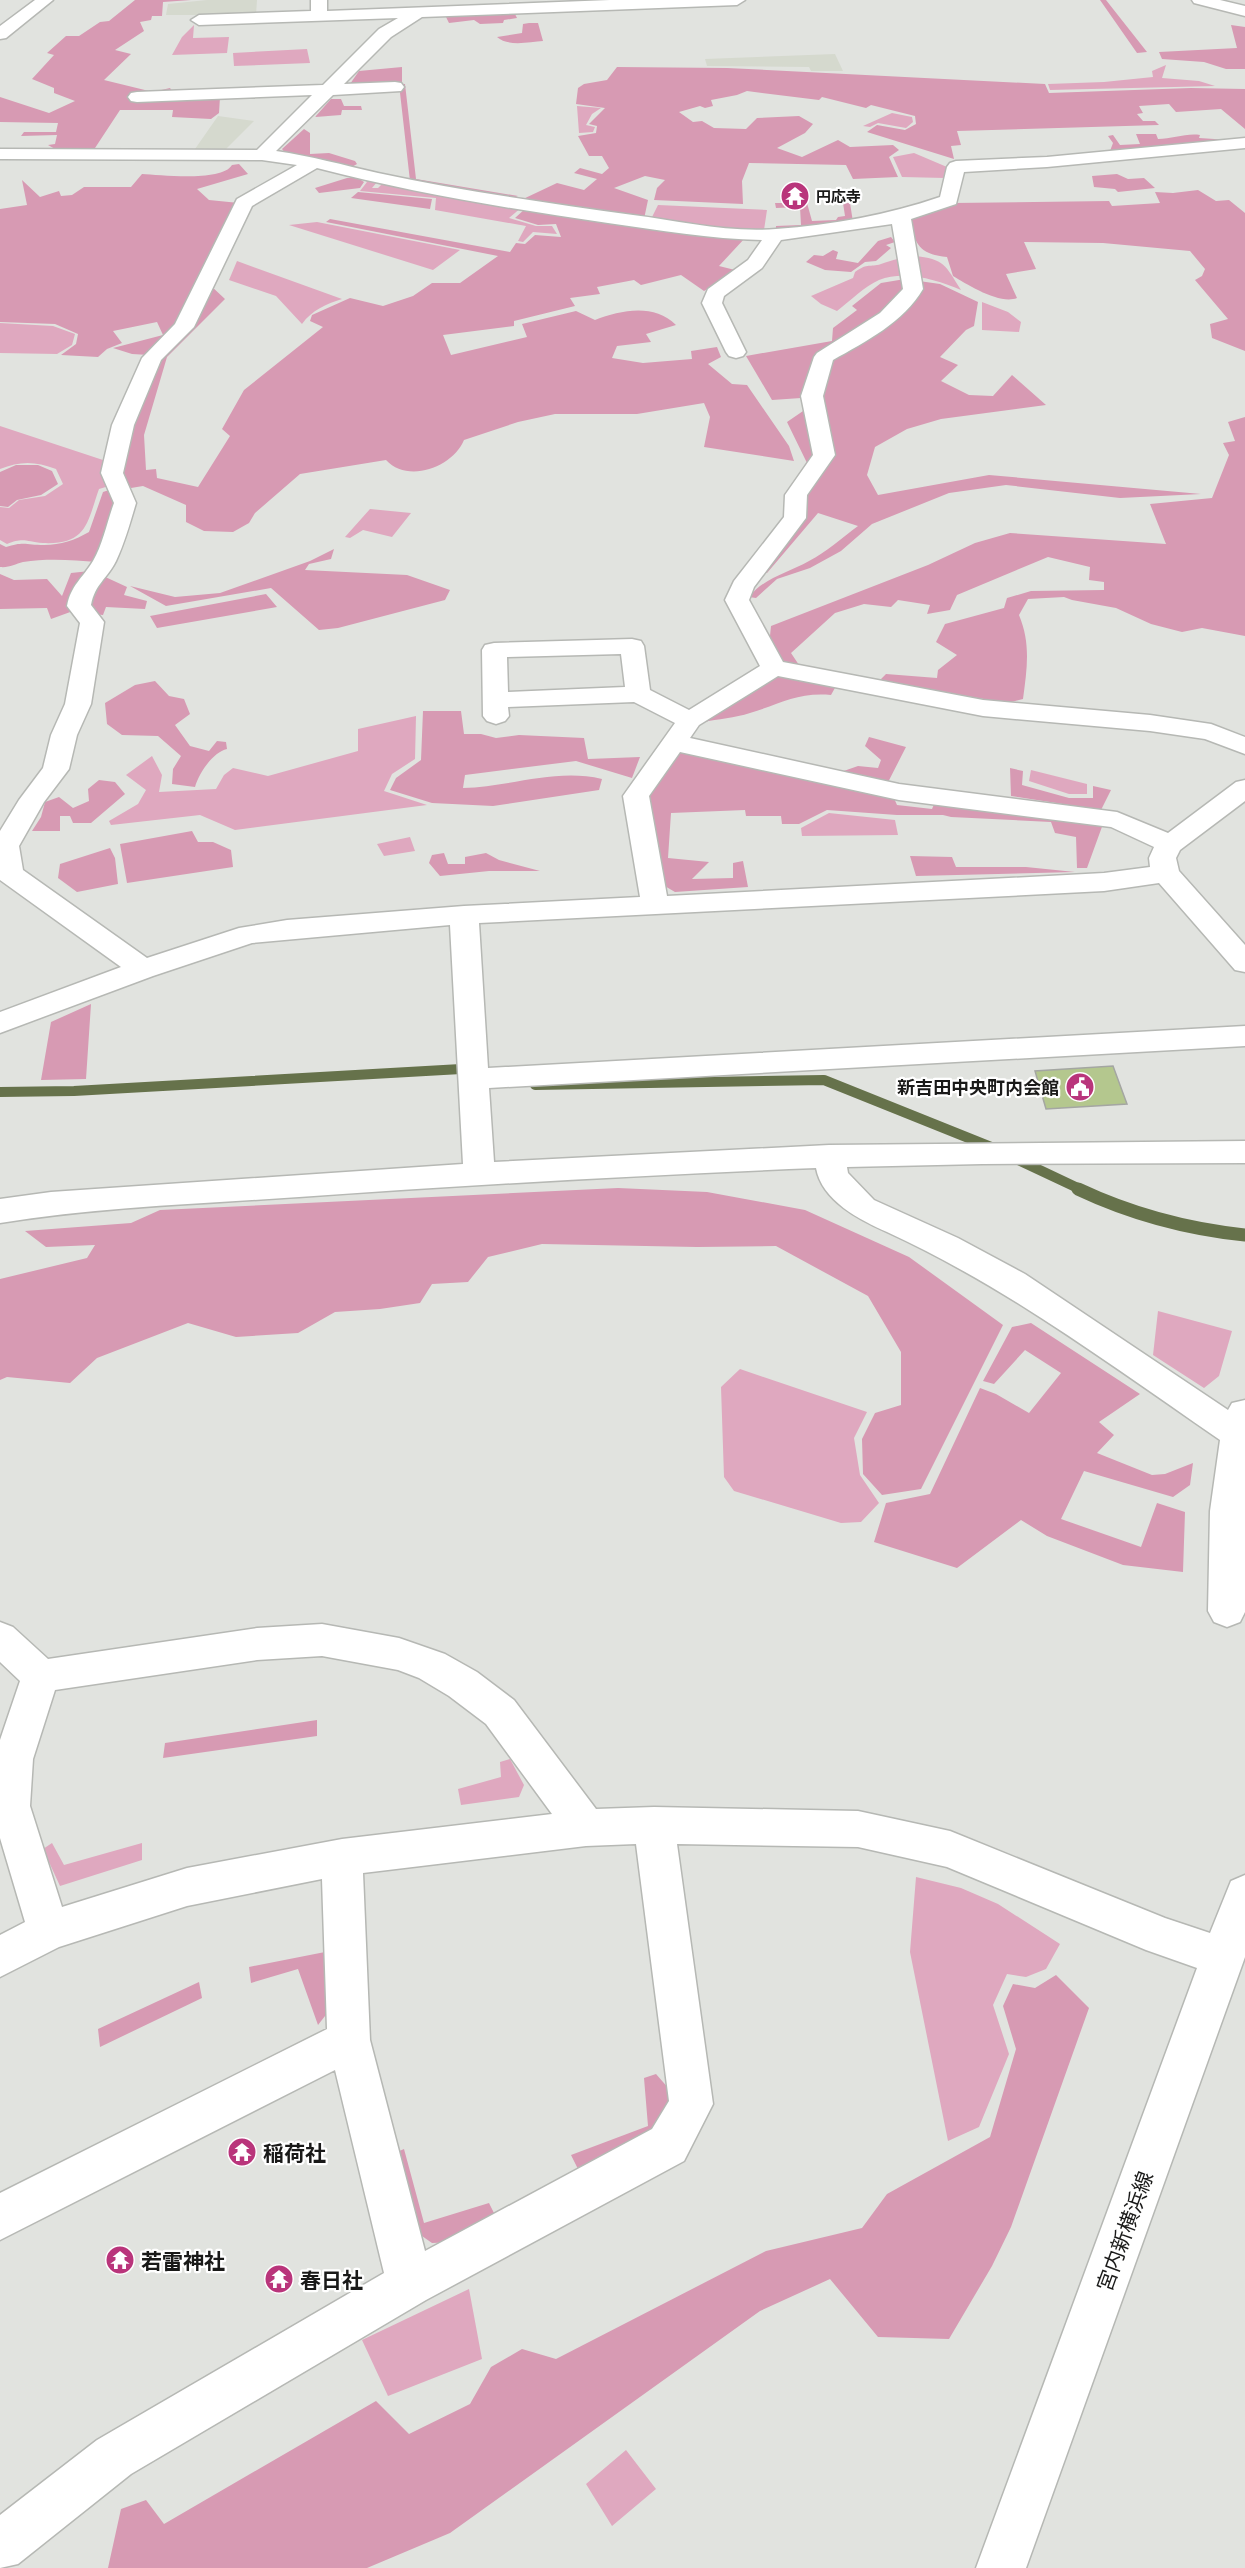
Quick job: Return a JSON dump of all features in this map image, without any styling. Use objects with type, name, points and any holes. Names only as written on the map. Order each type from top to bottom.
[{"type":"street","points":[[0,34],[45,0]]},
{"type":"street","points":[[199,20],[319,8],[418,13],[737,0]]},
{"type":"street","points":[[1200,0],[1245,11]]},
{"type":"street","points":[[262,156],[385,33],[418,13]]},
{"type":"street","points":[[137,97],[395,87]]},
{"type":"street","points":[[0,154],[262,156],[315,162],[377,178],[546,208],[729,234],[775,235],[902,216],[949,200],[956,166],[1047,162],[1245,143]]},
{"type":"street","points":[[143,969],[10,874],[5,846],[32,800],[56,769],[64,735],[78,704],[92,622],[80,606],[82,591],[103,564],[112,545],[125,503],[112,473],[123,425],[141,380],[152,358],[184,327],[244,203],[315,162]]},
{"type":"street","points":[[774,668],[737,600],[742,586],[795,518],[795,495],[824,455],[812,396],[824,357],[863,334],[907,300],[914,288],[901,225],[902,216]]},
{"type":"street","points":[[736,352],[712,303],[715,293],[755,264],[775,235]]},
{"type":"street","points":[[638,694],[632,646],[494,650],[496,708],[638,694],[690,720]]},
{"type":"street","points":[[655,906],[636,796],[690,720],[774,668],[983,708],[1150,723],[1211,732],[1245,746]]},
{"type":"street","points":[[675,743],[898,792],[1117,820],[1170,844]]},
{"type":"street","points":[[1245,789],[1170,844],[1163,851],[1161,862],[1166,874],[1245,963]]},
{"type":"street","points":[[0,1023],[143,969],[249,934],[287,929],[464,915],[1104,882],[1166,874]]},
{"type":"street","points":[[464,915],[478,1174]]},
{"type":"street","points":[[474,1073],[524,1076],[1245,1036]]},
{"type":"street","points":[[0,1211],[51,1203],[478,1174],[829,1156],[1039,1152],[1245,1152]]},
{"type":"street","points":[[829,1156],[833,1177],[863,1208],[947,1246],[1013,1283],[1242,1423],[1227,1532],[1227,1611]]},
{"type":"street","points":[[0,1638],[41,1676]]},
{"type":"street","points":[[41,1676],[257,1644],[322,1640],[363,1645],[399,1654],[432,1666],[463,1683],[500,1712],[586,1828]]},
{"type":"street","points":[[41,1676],[13,1759],[10,1806],[49,1931]]},
{"type":"street","points":[[0,2546],[114,2457],[410,2284],[668,2145],[691,2104],[654,1826]]},
{"type":"street","points":[[0,1958],[49,1931],[188,1887],[342,1857],[586,1828],[654,1826],[858,1829],[950,1849],[1161,1936],[1224,1957]]},
{"type":"street","points":[[342,1857],[349,2040],[410,2284]]},
{"type":"street","name":"宮内新横浜線","points":[[1001,2568],[1245,1894]]},
{"type":"street","points":[[0,2217],[349,2040]]},
{"type":"shaded area","points":[[135,0],[191,0],[163,2],[162,16],[152,16],[151,20],[140,22],[144,31],[115,50],[131,54],[104,80],[153,92],[170,88],[177,98],[220,97],[219,113],[211,119],[172,117],[173,110],[120,110],[95,148],[55,149],[48,145],[55,144],[57,135],[21,136],[24,132],[56,132],[58,123],[0,122],[0,97],[49,113],[75,101],[54,93],[54,88],[32,79],[54,55],[47,53],[66,36],[79,36],[100,22],[109,21]]},
{"type":"shaded area","points":[[207,0],[257,0],[256,15],[166,15],[168,4]]},
{"type":"shaded area","points":[[1100,0],[1106,0],[1147,52],[1137,53]]},
{"type":"shaded area","points":[[515,14],[517,18],[504,20],[503,23],[480,24],[474,20],[449,23],[446,17]]},
{"type":"shaded area","points":[[538,23],[543,41],[513,43],[497,37],[522,33],[523,24]]},
{"type":"shaded area","points":[[194,25],[193,38],[229,37],[227,53],[172,55],[182,37]]},
{"type":"shaded area","points":[[1231,25],[1245,27],[1245,69],[1226,69],[1204,62],[1162,59],[1159,52],[1237,48]]},
{"type":"shaded area","points":[[307,49],[310,63],[234,66],[233,53]]},
{"type":"shaded area","points":[[835,54],[843,71],[811,71],[809,67],[707,66],[705,59]]},
{"type":"shaded area","points":[[1166,65],[1162,78],[1199,81],[1215,86],[1050,90],[1048,84],[1153,77],[1152,71]]},
{"type":"shaded area","points":[[402,67],[402,82],[350,84],[359,71]]},
{"type":"shaded area","points":[[617,67],[727,68],[1045,84],[1049,93],[1191,88],[1245,89],[1245,129],[1221,109],[1176,112],[1169,104],[1139,106],[1143,113],[1137,114],[1143,121],[1155,121],[1159,125],[957,131],[961,145],[951,146],[954,159],[867,132],[877,125],[905,130],[916,124],[915,116],[871,105],[866,108],[822,97],[819,100],[747,91],[711,100],[713,106],[705,108],[700,106],[679,112],[693,122],[702,121],[714,128],[746,129],[757,118],[799,116],[813,124],[805,133],[777,148],[802,157],[838,140],[850,147],[893,145],[899,150],[889,157],[898,177],[853,179],[846,165],[749,163],[742,181],[743,204],[654,200],[657,188],[665,180],[645,176],[614,188],[648,200],[644,219],[521,200],[557,183],[584,190],[597,179],[574,173],[580,168],[602,174],[609,168],[602,156],[589,156],[578,136],[596,133],[597,126],[589,124],[605,108],[576,104],[578,88],[584,84],[607,80]]},
{"type":"shaded area","points":[[399,84],[405,84],[416,179],[518,196],[513,198],[410,181]]},
{"type":"shaded area","points":[[331,99],[341,99],[344,106],[361,106],[362,110],[342,110],[341,115],[315,117]]},
{"type":"shaded area","points":[[577,106],[601,108],[592,114],[586,125],[595,127],[593,132],[579,133]]},
{"type":"shaded area","points":[[892,113],[912,117],[913,122],[906,128],[878,123],[870,127],[863,126]]},
{"type":"shaded area","points":[[218,116],[254,121],[226,149],[195,149]]},
{"type":"shaded area","points":[[304,129],[310,133],[310,154],[329,153],[355,161],[357,164],[350,168],[285,153],[282,149]]},
{"type":"shaded area","points":[[1136,134],[1156,134],[1158,139],[1200,135],[1199,138],[1245,141],[1110,151],[1113,143],[1108,136],[1113,135],[1120,145],[1140,144]]},
{"type":"shaded area","points":[[914,153],[947,167],[945,178],[902,177],[893,157]]},
{"type":"shaded area","points":[[239,164],[248,174],[197,189],[209,200],[239,203],[180,327],[149,355],[132,354],[113,348],[163,335],[157,322],[113,331],[122,343],[107,349],[98,357],[61,355],[76,344],[78,334],[55,324],[0,322],[0,209],[27,205],[22,180],[40,197],[59,191],[61,196],[72,195],[84,187],[131,187],[142,174],[204,176],[216,174],[232,165]]},
{"type":"shaded area","points":[[1117,174],[1128,179],[1144,178],[1155,188],[1118,192],[1115,189],[1094,187],[1092,176]]},
{"type":"shaded area","points":[[362,177],[377,182],[372,188],[378,188],[383,183],[522,207],[509,218],[536,226],[552,226],[557,234],[533,232],[523,242],[518,241],[526,226],[435,210],[436,198],[360,191],[367,182]]},
{"type":"shaded area","points":[[347,178],[358,178],[364,182],[360,188],[319,193],[315,188]]},
{"type":"shaded area","points":[[1198,190],[1216,201],[1229,200],[1245,213],[1245,351],[1212,338],[1210,324],[1228,319],[1195,280],[1202,276],[1205,269],[1190,251],[1103,243],[1024,242],[1036,269],[1006,274],[1017,298],[1002,299],[984,293],[953,276],[947,257],[937,256],[924,250],[916,241],[907,217],[953,203],[1109,201],[1112,206],[1160,203],[1155,192],[1173,193]]},
{"type":"shaded area","points":[[358,192],[432,199],[430,209],[351,198]]},
{"type":"shaded area","points":[[775,203],[807,203],[812,221],[836,220],[838,217],[845,216],[843,203],[850,203],[853,222],[776,230],[776,226],[801,225],[800,207],[776,208]]},
{"type":"shaded area","points":[[658,205],[767,210],[764,230],[735,230],[651,219]]},
{"type":"shaded area","points":[[526,208],[745,238],[719,266],[739,271],[704,291],[681,275],[641,285],[634,280],[597,287],[600,294],[570,298],[575,306],[514,321],[514,326],[443,335],[451,355],[527,337],[522,324],[576,311],[595,320],[626,311],[648,311],[658,314],[676,325],[646,334],[651,342],[617,346],[612,358],[643,363],[692,359],[691,351],[717,347],[721,357],[708,364],[732,384],[747,385],[789,446],[794,461],[704,447],[710,417],[704,403],[637,414],[555,414],[518,422],[464,440],[450,458],[429,469],[406,471],[386,460],[300,474],[255,513],[249,523],[233,532],[204,531],[186,522],[186,505],[143,486],[131,488],[120,473],[129,429],[156,358],[210,285],[225,299],[167,357],[144,435],[146,470],[156,469],[157,478],[198,487],[230,436],[222,429],[244,390],[323,327],[310,321],[312,315],[350,298],[383,306],[413,296],[432,283],[460,283],[498,256],[326,222],[330,219],[510,252],[516,243],[525,244],[535,235],[561,237],[556,224],[538,225],[515,218]]},
{"type":"shaded area","points":[[317,222],[460,250],[433,270],[289,225]]},
{"type":"shaded area","points":[[891,237],[895,242],[886,245],[891,248],[876,261],[865,262],[851,272],[825,270],[806,262],[814,255],[823,256],[833,250],[838,252],[836,259],[858,263],[878,241]]},
{"type":"shaded area","points":[[914,256],[938,261],[961,290],[931,280],[899,276],[879,280],[837,311],[821,304],[811,296],[853,278],[855,272],[863,267]]},
{"type":"shaded area","points":[[237,261],[342,299],[320,308],[302,324],[276,296],[229,280]]},
{"type":"shaded area","points":[[905,279],[940,284],[978,302],[974,326],[966,330],[940,357],[958,365],[941,381],[969,395],[993,396],[1012,375],[1046,405],[941,419],[907,429],[875,447],[867,475],[878,495],[989,475],[1201,494],[1120,498],[1006,485],[949,493],[872,524],[841,551],[810,568],[777,579],[756,598],[749,597],[762,585],[815,557],[858,526],[818,513],[767,573],[761,573],[802,494],[807,463],[787,422],[806,409],[801,398],[772,400],[746,356],[832,341],[833,328],[857,310],[852,306],[881,283]]},
{"type":"shaded area","points":[[982,302],[1008,312],[1021,322],[1019,332],[982,330]]},
{"type":"shaded area","points":[[0,323],[53,326],[75,334],[72,345],[57,354],[0,353]]},
{"type":"shaded area","points":[[1245,417],[1245,636],[1202,628],[1182,632],[1151,624],[1116,608],[1064,597],[1028,599],[1019,615],[1027,646],[1023,699],[1007,703],[879,681],[886,674],[937,678],[938,670],[957,655],[936,642],[945,624],[1004,608],[1007,598],[1031,591],[1104,590],[1104,582],[1089,580],[1090,567],[1048,557],[957,595],[950,610],[927,614],[930,605],[898,600],[891,607],[864,604],[835,613],[791,653],[799,665],[784,663],[769,646],[771,626],[928,565],[975,543],[1010,533],[1166,544],[1150,504],[1212,498],[1229,455],[1223,443],[1235,441],[1228,422]]},
{"type":"shaded area","points":[[0,426],[109,462],[109,486],[99,489],[88,522],[77,536],[58,543],[21,540],[7,544],[0,540],[0,507],[9,508],[19,500],[45,496],[63,484],[56,469],[41,464],[21,463],[0,469]]},
{"type":"shaded area","points":[[16,465],[38,465],[52,471],[58,484],[41,495],[17,500],[8,507],[0,506],[0,472]]},
{"type":"shaded area","points":[[112,489],[117,505],[97,562],[41,560],[0,567],[0,544],[6,547],[21,544],[56,544],[73,540],[89,532],[103,492]]},
{"type":"shaded area","points":[[370,509],[411,513],[392,537],[363,530],[350,538],[345,537]]},
{"type":"shaded area","points":[[334,549],[331,559],[309,564],[305,570],[407,575],[450,590],[445,600],[338,628],[319,630],[271,588],[166,606],[130,586],[175,597],[220,593],[310,561]]},
{"type":"shaded area","points":[[90,571],[73,611],[51,619],[47,608],[0,609],[0,574],[14,580],[47,579],[62,596],[71,573]]},
{"type":"shaded area","points":[[101,575],[127,587],[124,595],[147,601],[145,609],[106,607],[103,615],[93,614],[84,601]]},
{"type":"shaded area","points":[[266,594],[277,607],[157,628],[150,616]]},
{"type":"shaded area","points":[[777,674],[836,686],[831,695],[799,697],[744,715],[703,722]]},
{"type":"shaded area","points":[[155,681],[169,696],[184,699],[190,714],[175,725],[190,746],[209,751],[217,741],[226,742],[227,749],[217,754],[207,764],[195,787],[172,784],[173,769],[181,756],[158,736],[122,735],[107,724],[105,703],[135,685]]},
{"type":"shaded area","points":[[423,711],[461,711],[464,734],[481,734],[496,738],[519,735],[584,738],[588,759],[640,757],[632,778],[576,761],[465,775],[463,788],[550,777],[584,776],[602,779],[599,790],[493,806],[432,803],[390,790],[396,778],[421,760]]},
{"type":"shaded area","points":[[416,716],[415,759],[392,774],[384,791],[427,805],[235,830],[200,815],[111,825],[109,821],[138,804],[146,790],[126,775],[152,756],[162,775],[159,792],[216,789],[224,775],[233,768],[268,776],[358,751],[358,729]]},
{"type":"shaded area","points":[[869,737],[906,747],[882,794],[893,796],[897,805],[932,809],[935,802],[1103,824],[1087,868],[1077,868],[1076,837],[1055,833],[1051,822],[827,810],[799,824],[782,824],[781,816],[746,816],[745,810],[671,813],[668,858],[709,862],[692,879],[733,878],[733,863],[743,861],[748,887],[675,892],[663,885],[645,797],[676,751],[838,773],[858,766],[878,768],[881,760],[865,746]]},
{"type":"shaded area","points":[[1010,768],[1023,771],[1022,785],[1069,798],[1093,798],[1093,786],[1111,790],[1101,810],[1011,796]]},
{"type":"shaded area","points":[[1031,770],[1087,784],[1087,794],[1069,794],[1029,781]]},
{"type":"shaded area","points":[[99,780],[115,782],[125,794],[91,823],[73,823],[70,816],[60,816],[60,831],[32,831],[41,817],[45,802],[59,797],[73,808],[89,801],[88,789]]},
{"type":"shaded area","points":[[829,813],[895,820],[898,835],[802,836],[801,828]]},
{"type":"shaded area","points":[[192,831],[198,842],[213,842],[231,850],[233,867],[127,883],[120,844]]},
{"type":"shaded area","points":[[410,837],[415,851],[384,856],[377,844]]},
{"type":"shaded area","points":[[110,848],[115,858],[118,884],[77,892],[58,878],[60,864]]},
{"type":"shaded area","points":[[444,853],[448,864],[465,864],[465,857],[486,853],[499,860],[540,871],[489,871],[440,876],[429,863],[432,855]]},
{"type":"shaded area","points":[[910,856],[952,857],[956,867],[1026,867],[1075,872],[916,876]]},
{"type":"shaded area","points":[[91,1004],[86,1079],[41,1080],[51,1022]]},
{"type":"shaded area","points":[[618,1188],[707,1192],[805,1210],[909,1257],[1003,1325],[921,1489],[882,1495],[863,1474],[862,1439],[875,1413],[901,1405],[901,1352],[868,1296],[776,1246],[542,1244],[488,1257],[468,1282],[432,1284],[420,1303],[335,1312],[298,1333],[236,1337],[188,1323],[97,1358],[70,1383],[7,1377],[0,1380],[0,1279],[87,1258],[95,1245],[46,1247],[25,1231],[131,1223],[160,1210]]},
{"type":"shaded area","points":[[1158,1311],[1232,1331],[1219,1376],[1204,1388],[1153,1355]]},
{"type":"shaded area","points":[[1031,1323],[1140,1394],[1099,1422],[1114,1435],[1097,1453],[1152,1475],[1165,1474],[1193,1463],[1190,1485],[1173,1497],[1084,1471],[1061,1519],[1141,1547],[1157,1503],[1185,1512],[1183,1572],[1123,1565],[1047,1536],[1021,1520],[957,1568],[874,1542],[886,1503],[930,1494],[980,1388],[996,1394],[1029,1413],[1061,1373],[1025,1350],[994,1384],[983,1381],[1012,1327]]},
{"type":"shaded area","points":[[740,1369],[867,1412],[854,1438],[860,1475],[879,1503],[861,1522],[841,1523],[734,1491],[724,1477],[721,1387]]},
{"type":"shaded area","points":[[317,1720],[317,1736],[163,1758],[165,1743]]},
{"type":"shaded area","points":[[510,1759],[524,1785],[519,1797],[461,1805],[458,1789],[501,1777],[500,1762]]},
{"type":"shaded area","points":[[52,1843],[64,1865],[142,1843],[142,1860],[60,1886],[43,1849]]},
{"type":"shaded area","points":[[916,1877],[961,1888],[998,1904],[1060,1944],[1046,1969],[1026,1977],[1007,1974],[993,2005],[1009,2054],[979,2127],[948,2141],[910,1952]]},
{"type":"shaded area","points":[[325,1952],[332,2007],[318,2025],[298,1969],[251,1983],[249,1967]]},
{"type":"shaded area","points":[[1056,1975],[1089,2008],[1011,2227],[992,2266],[949,2339],[878,2337],[830,2279],[760,2311],[450,2533],[367,2568],[108,2568],[121,2509],[146,2500],[164,2524],[376,2401],[409,2434],[470,2404],[491,2367],[522,2349],[556,2359],[766,2251],[862,2228],[887,2194],[990,2137],[1016,2049],[1003,2006],[1013,1984],[1035,1988]]},
{"type":"shaded area","points":[[199,1982],[202,1998],[100,2047],[98,2029]]},
{"type":"shaded area","points":[[656,2074],[670,2090],[671,2113],[654,2137],[578,2169],[571,2155],[648,2126],[644,2078]]},
{"type":"shaded area","points":[[404,2149],[424,2223],[489,2203],[496,2217],[454,2242],[432,2243],[409,2227],[390,2155]]},
{"type":"shaded area","points":[[469,2289],[482,2359],[388,2396],[362,2340]]},
{"type":"shaded area","points":[[626,2450],[656,2489],[612,2526],[586,2484]]},
{"type":"building","name":"新吉田中央町内会館","points":[[1113,1066],[1127,1104],[1046,1109],[1035,1071]]},
{"type":"waterway","points":[[0,1092],[74,1091],[461,1069],[472,1073]]},
{"type":"waterway","points":[[535,1085],[824,1080],[996,1149]]},
{"type":"waterway","points":[[1012,1157],[1082,1190]]},
{"type":"waterway","points":[[1078,1189],[1118,1206],[1160,1219],[1202,1229],[1245,1235]]},
{"type":"place","name":"円応寺","points":[[795,196]]},
{"type":"place","name":"新吉田中央町内会館","points":[[1080,1087]]},
{"type":"place","name":"稲荷社","points":[[242,2152]]},
{"type":"place","name":"若雷神社","points":[[120,2260]]},
{"type":"place","name":"春日社","points":[[279,2279]]}]
